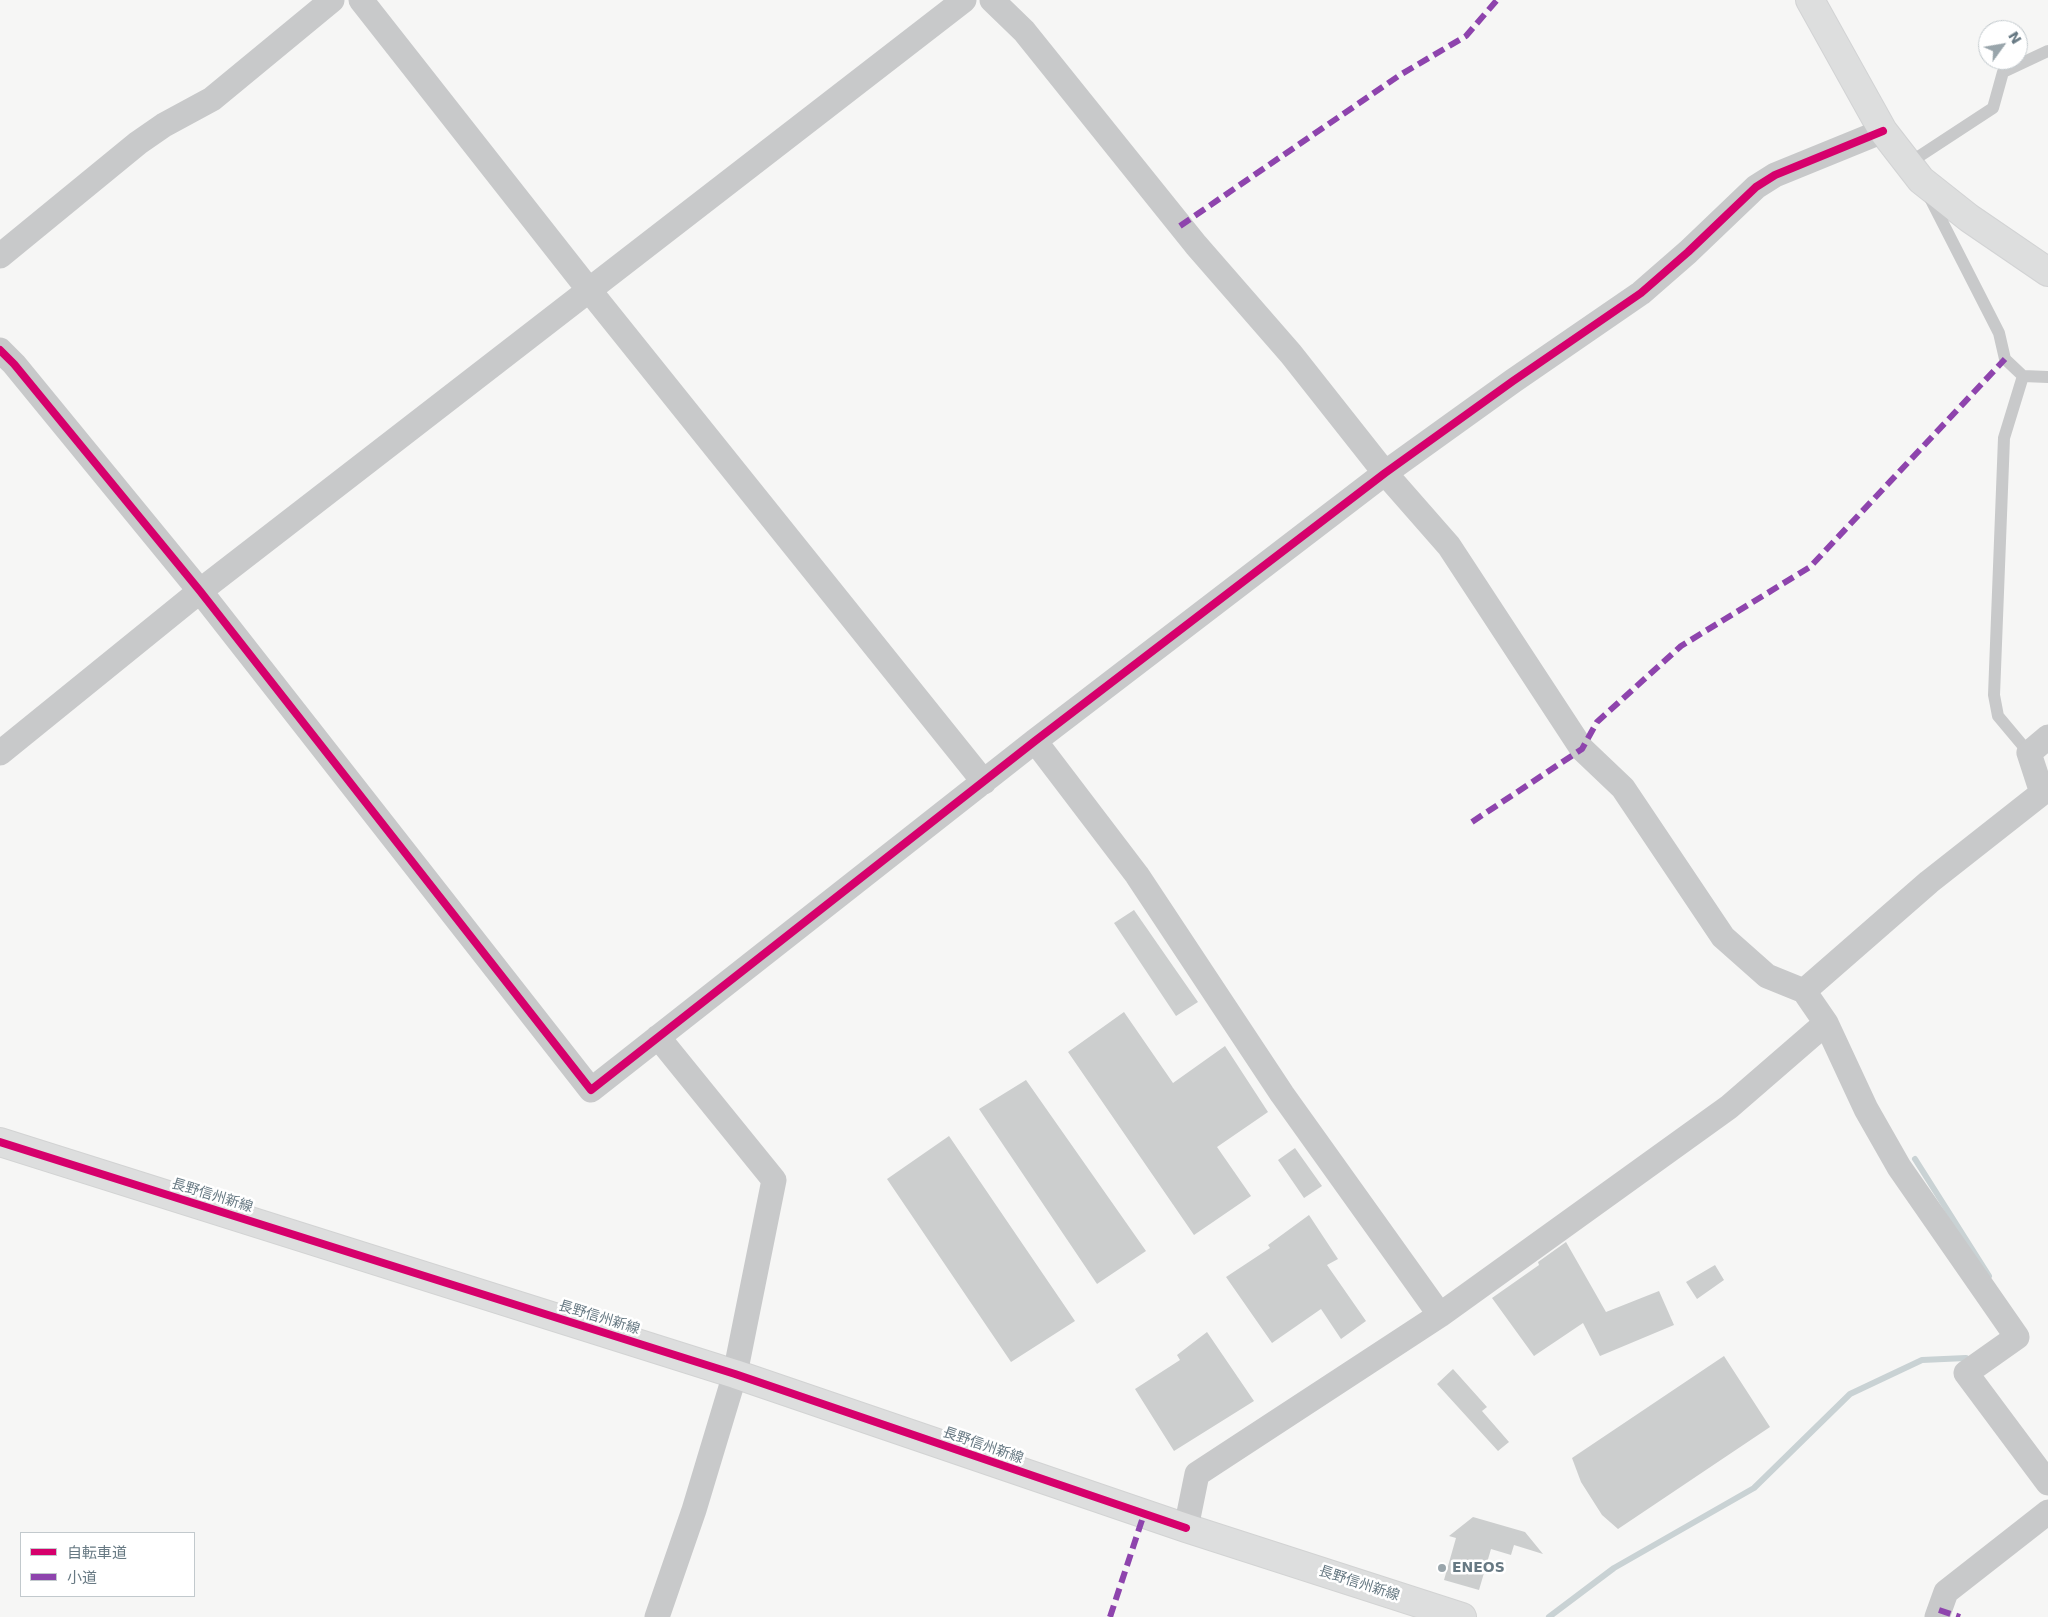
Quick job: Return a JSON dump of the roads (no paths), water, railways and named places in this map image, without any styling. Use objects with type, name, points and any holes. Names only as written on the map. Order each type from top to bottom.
[{"type":"main road","points":[[1810,0],[1883,131],[1915,171],[1969,218],[2048,272]]},
{"type":"main road","name":"長野信州新線","points":[[0,1142],[736,1374],[1186,1528],[1462,1617]]},
{"type":"street","points":[[0,256],[138,143],[164,125],[212,99],[332,0]]},
{"type":"street","points":[[361,0],[589,290],[984,782]]},
{"type":"street","points":[[0,753],[200,592],[964,0]]},
{"type":"street","points":[[992,0],[1024,31],[1196,245],[1291,354],[1385,474],[1449,546],[1582,748],[1623,788],[1723,937],[1767,976],[1804,991],[1826,1023],[1866,1109],[1899,1167],[2017,1337],[1966,1374],[2048,1483]]},
{"type":"street","points":[[0,350],[14,364],[200,592],[591,1090],[1035,741],[1385,474],[1513,381],[1641,292],[1688,252],[1756,187],[1775,175],[1883,131]]},
{"type":"street","points":[[1804,991],[1929,882],[2042,793],[2029,753],[2048,737]]},
{"type":"street","points":[[1035,741],[1137,875],[1282,1094],[1440,1315]]},
{"type":"street","points":[[1186,1528],[1197,1474],[1440,1315],[1729,1107],[1826,1023]]},
{"type":"street","points":[[657,1617],[694,1510],[736,1374],[774,1180],[658,1037]]},
{"type":"street","points":[[1937,1617],[1946,1592],[2048,1512]]},
{"type":"lane","points":[[2048,51],[2003,72],[1993,108],[1915,171],[1998,333],[2005,359],[2023,376],[2048,377]]},
{"type":"lane","points":[[2023,376],[2004,438],[1994,695],[1998,716],[2029,753]]},
{"type":"waterway","points":[[1915,1159],[1989,1276]]},
{"type":"waterway","points":[[1549,1617],[1614,1568],[1754,1488],[1850,1394],[1922,1360],[1966,1358]]},
{"type":"place","name":"ENEOS","points":[[1442,1568]]}]
